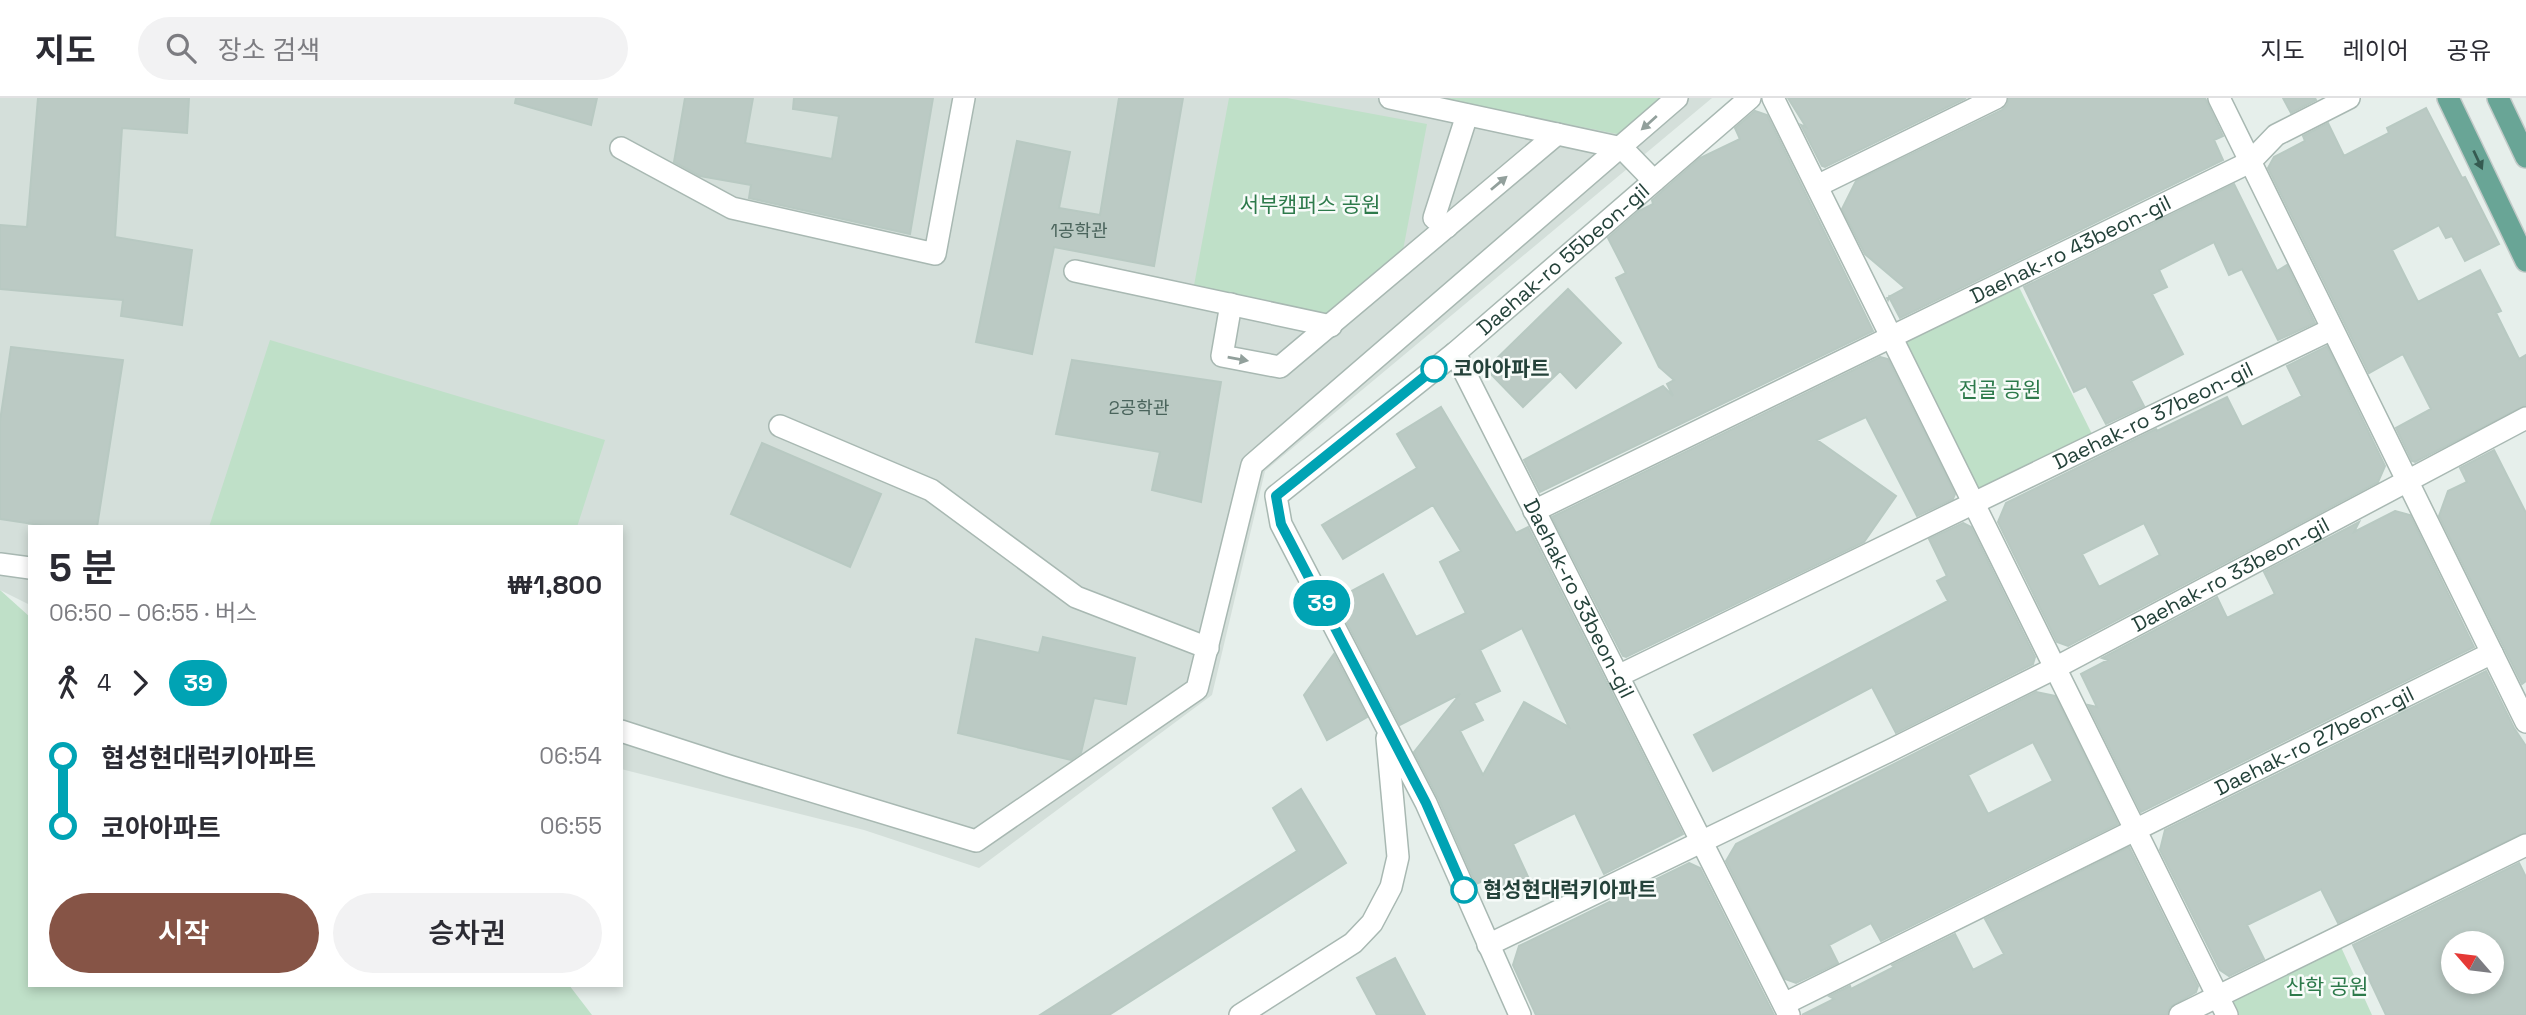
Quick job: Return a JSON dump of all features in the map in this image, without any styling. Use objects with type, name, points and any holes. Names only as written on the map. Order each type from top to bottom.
[{"type":"main road","points":[[2448,98],[2526,261]]},
{"type":"main road","points":[[2498,98],[2526,156]]},
{"type":"street","points":[[621,148],[732,208],[935,254],[964,98]]},
{"type":"street","points":[[1390,98],[1622,148],[1654,181]]},
{"type":"street","points":[[623,732],[976,841],[1197,690],[1252,465],[1677,98]]},
{"type":"street","name":"Daehak-ro 55beon-gil","points":[[1386,726],[1281,524],[1276,496],[1455,353],[1750,98]]},
{"type":"street","points":[[1773,98],[2222,1006]]},
{"type":"street","points":[[1817,186],[1996,98]]},
{"type":"street","points":[[2219,98],[2526,722]]},
{"type":"street","name":"Daehak-ro 43beon-gil","points":[[1534,511],[2250,162],[2276,135],[2349,98]]},
{"type":"street","points":[[1447,227],[1434,218],[1467,115]]},
{"type":"street","points":[[1231,304],[1222,356],[1280,367],[1557,134]]},
{"type":"street","points":[[1074,271],[1331,326]]},
{"type":"street","name":"Daehak-ro 37beon-gil","points":[[1618,676],[2332,329]]},
{"type":"street","name":"Daehak-ro 33beon-gil","points":[[1455,353],[1702,842]]},
{"type":"street","name":"Daehak-ro 33beon-gil","points":[[1488,945],[2056,668],[2526,418]]},
{"type":"street","points":[[780,425],[931,490],[1076,597],[1208,648]]},
{"type":"street","points":[[0,564],[28,568]]},
{"type":"street","name":"Daehak-ro 27beon-gil","points":[[1787,1010],[2135,829],[2492,653]]},
{"type":"street","points":[[1386,726],[1426,803],[1520,1015]]},
{"type":"street","points":[[1240,1015],[1353,943],[1372,923],[1385,899],[1391,887],[1398,856],[1386,726]]},
{"type":"street","points":[[1702,842],[1787,1010]]},
{"type":"street","points":[[2180,1015],[2222,1006],[2526,845]]},
{"type":"shaded area","points":[[0,98],[1712,98],[1265,471],[1212,695],[979,868],[864,830],[623,770],[623,525],[28,525],[28,604],[0,590]]},
{"type":"green space","name":"서부캠퍼스 공원","points":[[1229,98],[1287,98],[1427,124],[1400,266],[1331,326],[1192,296]]},
{"type":"green space","points":[[1438,98],[1663,98],[1622,135]]},
{"type":"green space","name":"전골 공원","points":[[2019,287],[2092,434],[1978,491],[1905,340]]},
{"type":"green space","points":[[270,340],[605,440],[578,525],[210,525]]},
{"type":"green space","points":[[0,590],[28,615],[28,987],[571,987],[592,1015],[0,1015]]},
{"type":"green space","name":"산학 공원","points":[[2341,947],[2372,1015],[2238,1015],[2231,1001]]},
{"type":"building","points":[[38,98],[189,98],[187,133],[122,128],[115,237],[192,250],[182,325],[121,316],[123,300],[0,289],[0,225],[27,227]]},
{"type":"building","points":[[516,98],[597,98],[591,125],[515,103]]},
{"type":"building","points":[[685,98],[753,98],[745,143],[832,159],[839,116],[793,109],[794,98],[933,98],[910,234],[749,198],[751,185],[700,176],[674,162]]},
{"type":"building","points":[[1119,98],[1183,98],[1154,266],[1054,247],[1032,354],[976,342],[1017,141],[1070,152],[1059,208],[1100,215]]},
{"type":"building","points":[[1788,98],[1966,98],[1825,167],[1822,166],[1801,125],[1806,127]]},
{"type":"building","points":[[2009,98],[2205,98],[2223,136],[2214,140],[2223,160],[1900,318],[1889,297],[1888,300],[1887,298],[1905,288],[1865,254],[1842,209],[1856,181],[2002,110]]},
{"type":"building","points":[[2283,98],[2315,98],[2316,100],[2291,113]]},
{"type":"building","points":[[2426,108],[2499,244],[2465,261],[2452,236],[2446,238],[2439,225],[2392,250],[2418,302],[2480,270],[2501,311],[2496,313],[2519,359],[2526,355],[2526,405],[2415,462],[2412,461],[2396,428],[2431,409],[2403,354],[2369,373],[2268,168],[2274,157],[2305,141],[2303,136],[2328,123],[2344,156],[2389,133],[2387,128]]},
{"type":"building","points":[[1755,111],[1767,115],[1873,331],[1540,492],[1524,460],[1663,386],[1673,396],[1667,384],[1674,380],[1659,367],[1616,278],[1626,273],[1608,238],[1639,211],[1653,204],[1652,200],[1700,158],[1740,139],[1735,128]]},
{"type":"building","points":[[2234,184],[2277,271],[2287,265],[2315,323],[2278,340],[2242,269],[2229,275],[2214,242],[2159,270],[2167,287],[2152,294],[2183,354],[2131,381],[2144,406],[2106,424],[2086,386],[2074,392],[2024,287]]},
{"type":"building","points":[[1568,289],[1621,343],[1576,388],[1560,371],[1523,407],[1486,369]]},
{"type":"building","points":[[2327,346],[2385,466],[2378,482],[2068,646],[2057,642],[1998,522],[2006,503],[2227,397],[2242,427],[2302,396],[2287,366]],"holes":[[[2144,523],[2160,555],[2099,587],[2082,554]]]},
{"type":"building","points":[[11,347],[123,360],[97,525],[40,525],[0,519],[0,421]]},
{"type":"building","points":[[1880,357],[1888,359],[1955,494],[1953,499],[1917,516],[1866,417],[1817,440],[1896,496],[1864,542],[1626,657],[1623,656],[1552,517]]},
{"type":"building","points":[[1072,360],[1221,382],[1201,502],[1152,490],[1160,452],[1056,434]]},
{"type":"building","points":[[1441,407],[1516,533],[1528,527],[1683,834],[1604,874],[1575,813],[1513,844],[1530,881],[1492,900],[1483,881],[1476,884],[1438,798],[1414,752],[1460,694],[1400,725],[1335,600],[1383,574],[1416,637],[1466,613],[1440,562],[1461,551],[1433,505],[1343,559],[1322,525],[1417,468],[1397,434]],"holes":[[[1522,628],[1569,727],[1524,702],[1483,775],[1460,731],[1483,720],[1474,703],[1500,691],[1480,650]]]},
{"type":"building","points":[[762,443],[881,494],[850,567],[731,514]]},
{"type":"building","points":[[2494,450],[2526,513],[2526,681],[2522,684],[2439,516],[2448,491],[2467,482],[2460,468]]},
{"type":"building","points":[[2395,511],[2410,515],[2474,647],[2141,812],[2088,705],[2097,707],[2081,674],[2108,660],[2102,658],[2217,597],[2227,618],[2275,594],[2264,572],[2359,522],[2354,532]]},
{"type":"building","points":[[1963,523],[1971,527],[2035,657],[2033,664],[1896,733],[1872,687],[1713,771],[1694,735],[1948,601],[1937,581],[1947,576],[1929,539]]},
{"type":"building","points":[[1043,637],[1135,658],[1126,704],[1094,698],[1081,753],[1071,760],[958,733],[976,639],[1039,653]]},
{"type":"building","points":[[1334,654],[1367,717],[1327,740],[1304,695]]},
{"type":"building","points":[[2486,671],[2514,728],[2526,746],[2526,832],[2338,923],[2321,889],[2247,925],[2264,959],[2229,976],[2220,970],[2160,850],[2165,830]]},
{"type":"building","points":[[2036,692],[2055,696],[2118,824],[1881,941],[1871,923],[1829,945],[1838,963],[1796,983],[1785,979],[1726,861],[1736,844]],"holes":[[[2033,742],[2053,781],[1988,814],[1968,775]]]},
{"type":"building","points":[[1301,789],[1346,863],[1109,1015],[1040,1015],[1297,851],[1273,808]]},
{"type":"building","points":[[2129,847],[2198,986],[2196,992],[2170,1007],[2167,1015],[1802,1015],[1834,999],[1829,996],[1850,986],[1851,989],[1955,934],[1973,970],[2004,954],[1985,919]]},
{"type":"building","points":[[1689,863],[1700,868],[1774,1015],[1536,1015],[1513,965],[1519,946]]},
{"type":"building","points":[[2519,863],[2526,877],[2526,1015],[2386,1015],[2353,945]]},
{"type":"building","points":[[1395,958],[1425,1015],[1377,1015],[1357,978]]},
{"type":"bus line","name":"39","points":[[1434,369],[1276,496],[1281,524],[1426,803],[1464,890]]},
{"type":"place","name":"코아아파트","points":[[1434,369]]},
{"type":"place","name":"협성현대럭키아파트","points":[[1464,890]]}]
